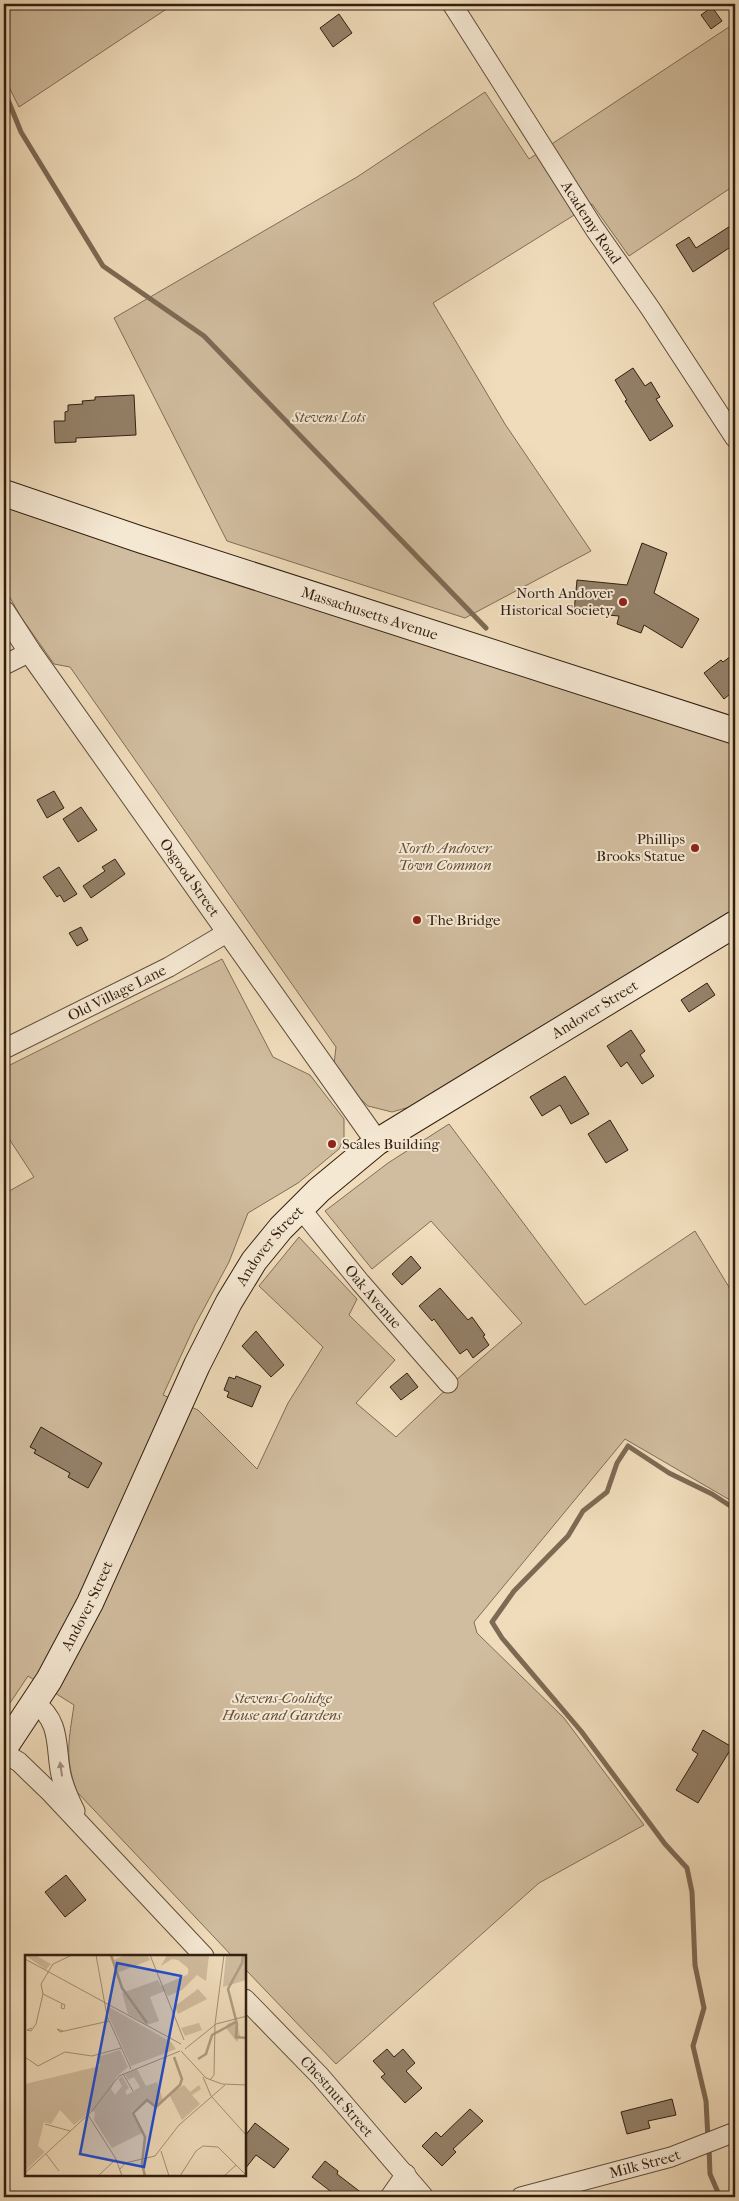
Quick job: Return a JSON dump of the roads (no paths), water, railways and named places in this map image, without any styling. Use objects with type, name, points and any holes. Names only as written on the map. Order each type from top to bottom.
[{"type":"main road","name":"Massachusetts Avenue","points":[[4,493],[130,536],[735,732]]},
{"type":"main road","name":"Andover Street","points":[[4,1748],[49,1680],[90,1603],[197,1365],[228,1302],[258,1255],[300,1208],[377,1142],[735,924]]},
{"type":"street","name":"Academy Road","points":[[452,4],[594,228],[650,308],[735,438]]},
{"type":"street","name":"Osgood Street","points":[[4,612],[30,652],[377,1142]]},
{"type":"street","points":[[4,665],[30,652]]},
{"type":"street","name":"Old Village Lane","points":[[4,1049],[169,967],[228,932]]},
{"type":"street","name":"Oak Avenue","points":[[300,1208],[360,1282],[448,1383]]},
{"type":"street","points":[[34,1702],[45,1710],[50,1717],[58,1742],[61,1773],[66,1792],[85,1830]]},
{"type":"street","points":[[4,1753],[32,1774],[203,1955]]},
{"type":"street","name":"Chestnut Street","points":[[246,2000],[320,2076],[424,2197]]},
{"type":"street","name":"Milk Street","points":[[522,2197],[700,2147],[735,2132]]},
{"type":"street","points":[[390,2197],[406,2174]]},
{"type":"waterway","points":[[4,90],[21,132],[103,266],[204,336],[486,628]]},
{"type":"waterway","points":[[708,2139],[706,2101],[693,2046],[704,2008],[695,1965],[692,1892],[687,1868],[665,1844],[581,1731],[502,1638],[492,1622],[514,1591],[568,1536],[583,1511],[607,1492],[617,1463],[628,1446],[669,1473],[712,1494],[735,1509]]},
{"type":"waterway","points":[[709,2147],[710,2174],[720,2197]]},
{"type":"place","name":"North Andover Historical Society","points":[[623,602]]},
{"type":"place","name":"Phillips Brooks Statue","points":[[695,848]]},
{"type":"place","name":"The Bridge","points":[[417,920]]},
{"type":"place","name":"Scales Building","points":[[332,1144]]},
{"type":"park label","name":"Stevens Lots","points":[[329,417]]},
{"type":"park label","name":"North Andover Town Common","points":[[445,856]]},
{"type":"park label","name":"Stevens-Coolidge House and Gardens","points":[[282,1706]]}]
